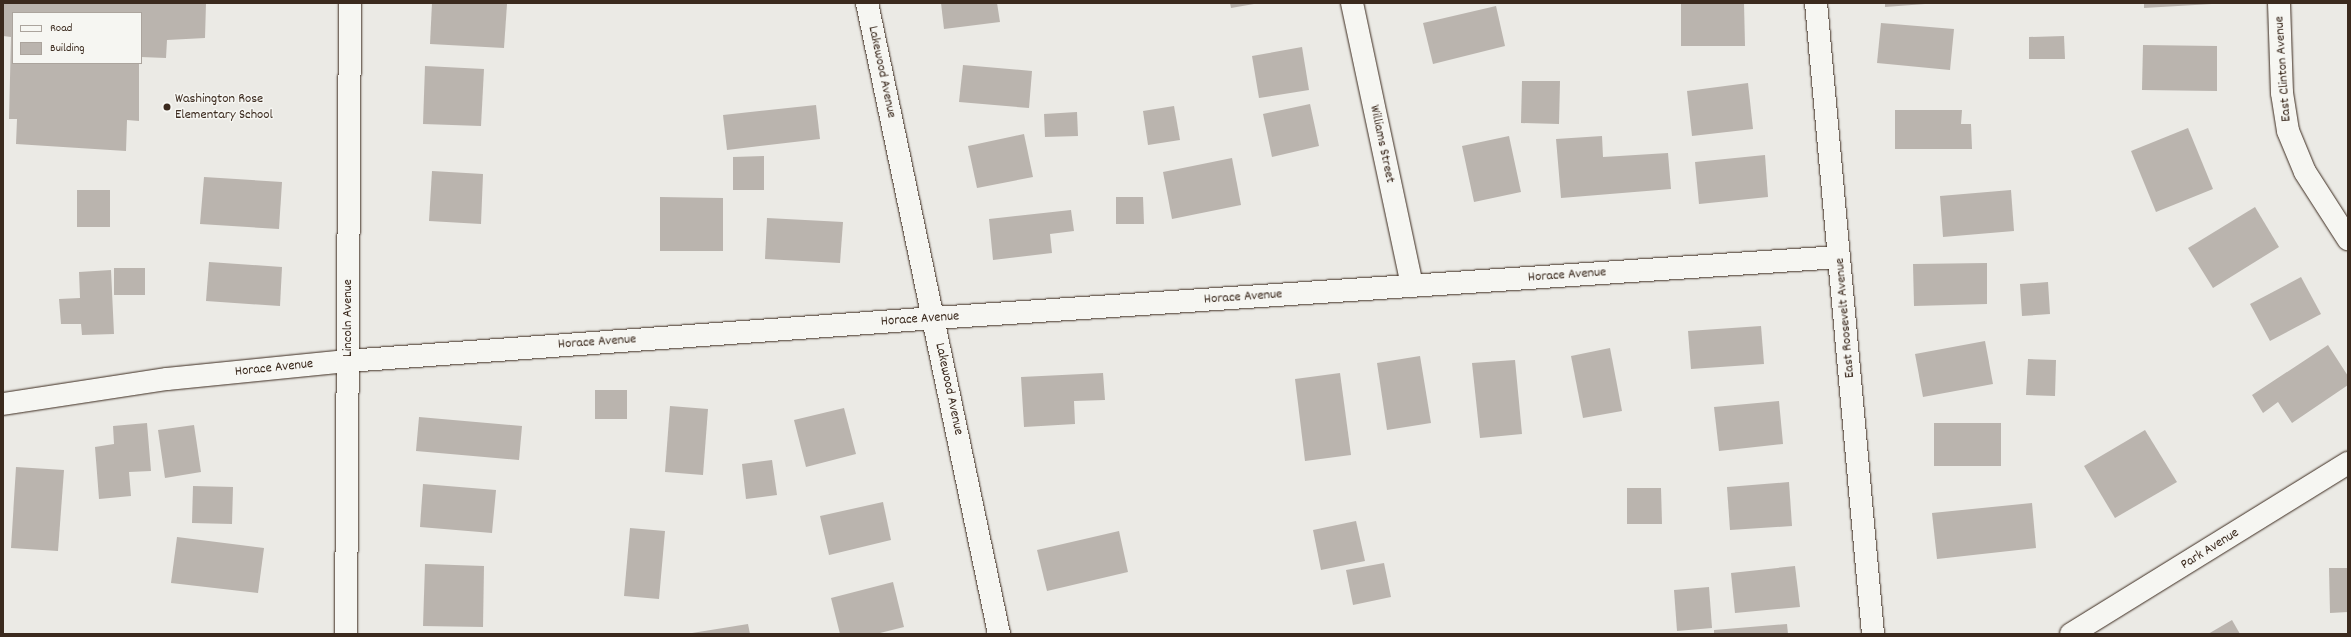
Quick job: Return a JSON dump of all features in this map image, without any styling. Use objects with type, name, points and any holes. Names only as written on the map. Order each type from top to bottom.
[{"type":"street","name":"Lincoln Avenue","points":[[346,634],[350,3]]},
{"type":"street","name":"Lakewood Avenue","points":[[867,3],[999,634]]},
{"type":"street","name":"Williams Street","points":[[1352,3],[1412,286]]},
{"type":"street","name":"East Roosevelt Avenue","points":[[1816,3],[1873,634]]},
{"type":"street","name":"East Clinton Avenue","points":[[2278,3],[2282,92],[2288,132],[2305,172],[2348,239]]},
{"type":"street","name":"Horace Avenue","points":[[3,404],[167,379],[347,361],[934,318],[1840,257]]},
{"type":"street","name":"Park Avenue","points":[[2071,634],[2348,463]]},
{"type":"building","points":[[3,3],[206,3],[205,38],[167,40],[166,58],[142,57],[142,12],[12,12],[12,64],[139,64],[139,121],[127,120],[126,151],[16,144],[17,119],[9,119],[11,37],[3,36]]},
{"type":"building","points":[[432,3],[507,4],[504,48],[430,44]]},
{"type":"building","points":[[941,3],[997,3],[1000,22],[944,29]]},
{"type":"building","points":[[1230,3],[1254,3],[1254,4],[1231,8]]},
{"type":"building","points":[[1681,3],[1744,3],[1745,46],[1681,46]]},
{"type":"building","points":[[1885,3],[1925,3],[1925,4],[1885,7]]},
{"type":"building","points":[[2144,3],[2212,3],[2212,4],[2144,8]]},
{"type":"building","points":[[1496,6],[1505,46],[1433,64],[1423,23]]},
{"type":"building","points":[[1881,23],[1954,29],[1950,70],[1877,63]]},
{"type":"building","points":[[2064,36],[2065,59],[2029,59],[2029,37]]},
{"type":"building","points":[[2143,45],[2217,46],[2217,91],[2142,90]]},
{"type":"building","points":[[1302,47],[1309,90],[1259,98],[1252,56]]},
{"type":"building","points":[[963,65],[1032,71],[1029,108],[959,102]]},
{"type":"building","points":[[425,66],[484,69],[481,126],[423,124]]},
{"type":"building","points":[[1522,81],[1560,81],[1559,124],[1521,123]]},
{"type":"building","points":[[1748,83],[1753,129],[1692,136],[1687,91]]},
{"type":"building","points":[[1310,104],[1319,146],[1272,157],[1263,114]]},
{"type":"building","points":[[816,105],[820,139],[727,150],[723,115]]},
{"type":"building","points":[[1174,106],[1180,140],[1148,145],[1143,111]]},
{"type":"building","points":[[1895,110],[1962,110],[1961,124],[1971,124],[1972,149],[1895,149]]},
{"type":"building","points":[[1077,112],[1078,136],[1045,137],[1044,114]]},
{"type":"building","points":[[2188,128],[2213,189],[2156,212],[2131,151]]},
{"type":"building","points":[[1024,134],[1033,177],[977,188],[968,146]]},
{"type":"building","points":[[1509,136],[1521,192],[1474,202],[1462,146]]},
{"type":"building","points":[[1602,136],[1603,157],[1668,153],[1671,189],[1561,198],[1556,139]]},
{"type":"building","points":[[1765,155],[1768,197],[1699,204],[1695,162]]},
{"type":"building","points":[[764,156],[764,190],[733,190],[733,157]]},
{"type":"building","points":[[1232,158],[1241,205],[1172,219],[1163,172]]},
{"type":"building","points":[[432,171],[483,174],[481,224],[429,221]]},
{"type":"building","points":[[204,177],[282,182],[279,229],[200,224]]},
{"type":"building","points":[[77,190],[110,190],[110,227],[77,227]]},
{"type":"building","points":[[2011,190],[2014,231],[1943,237],[1940,196]]},
{"type":"building","points":[[660,197],[723,198],[723,251],[660,251]]},
{"type":"building","points":[[1116,197],[1143,197],[1144,224],[1116,224]]},
{"type":"building","points":[[2255,207],[2279,247],[2213,288],[2188,248]]},
{"type":"building","points":[[1071,210],[1074,231],[1050,234],[1052,253],[993,260],[989,219]]},
{"type":"building","points":[[767,218],[843,222],[840,263],[765,259]]},
{"type":"building","points":[[209,262],[282,267],[280,306],[206,301]]},
{"type":"building","points":[[1987,263],[1987,304],[1914,306],[1913,264]]},
{"type":"building","points":[[114,268],[145,268],[145,295],[114,295]]},
{"type":"building","points":[[111,270],[114,334],[82,335],[81,324],[61,324],[59,299],[80,298],[79,272]]},
{"type":"building","points":[[2301,277],[2321,314],[2270,341],[2250,304]]},
{"type":"building","points":[[2048,282],[2050,314],[2022,316],[2020,284]]},
{"type":"building","points":[[1761,326],[1764,364],[1691,369],[1688,331]]},
{"type":"building","points":[[1985,341],[1993,384],[1923,397],[1915,354]]},
{"type":"building","points":[[2328,345],[2348,376],[2348,385],[2292,423],[2278,402],[2263,413],[2252,395]]},
{"type":"building","points":[[1610,348],[1622,411],[1583,418],[1571,356]]},
{"type":"building","points":[[1420,356],[1431,423],[1387,430],[1377,363]]},
{"type":"building","points":[[2028,359],[2056,360],[2055,396],[2026,395]]},
{"type":"building","points":[[1515,360],[1522,434],[1480,438],[1472,363]]},
{"type":"building","points":[[1103,373],[1105,400],[1074,401],[1075,424],[1024,427],[1021,377]]},
{"type":"building","points":[[1340,373],[1351,455],[1305,461],[1295,379]]},
{"type":"building","points":[[595,390],[627,390],[627,419],[595,419]]},
{"type":"building","points":[[1779,401],[1783,444],[1719,451],[1714,407]]},
{"type":"building","points":[[670,406],[708,409],[703,475],[665,472]]},
{"type":"building","points":[[844,408],[856,454],[806,467],[794,420]]},
{"type":"building","points":[[419,417],[522,426],[519,460],[416,451]]},
{"type":"building","points":[[147,423],[151,471],[129,472],[131,496],[99,499],[95,447],[114,444],[113,426]]},
{"type":"building","points":[[1934,423],[2001,423],[2001,466],[1934,466]]},
{"type":"building","points":[[194,425],[201,472],[165,478],[158,430]]},
{"type":"building","points":[[2145,430],[2177,482],[2115,518],[2084,466]]},
{"type":"building","points":[[772,460],[777,495],[746,499],[742,464]]},
{"type":"building","points":[[16,467],[64,470],[58,551],[11,548]]},
{"type":"building","points":[[1789,482],[1792,526],[1730,530],[1727,487]]},
{"type":"building","points":[[423,484],[496,490],[492,533],[420,527]]},
{"type":"building","points":[[193,486],[233,487],[232,524],[192,523]]},
{"type":"building","points":[[1627,488],[1661,488],[1662,524],[1627,524]]},
{"type":"building","points":[[883,502],[891,540],[829,555],[820,516]]},
{"type":"building","points":[[2032,503],[2036,548],[1937,559],[1932,513]]},
{"type":"building","points":[[1356,521],[1365,561],[1321,570],[1313,530]]},
{"type":"building","points":[[630,528],[665,531],[659,599],[624,596]]},
{"type":"building","points":[[1119,531],[1128,572],[1047,591],[1037,550]]},
{"type":"building","points":[[177,537],[264,548],[258,593],[171,583]]},
{"type":"building","points":[[1384,563],[1391,597],[1353,605],[1346,570]]},
{"type":"building","points":[[425,564],[484,566],[483,627],[423,626]]},
{"type":"building","points":[[1795,566],[1800,607],[1735,613],[1731,573]]},
{"type":"building","points":[[2329,568],[2348,568],[2348,612],[2330,613]]},
{"type":"building","points":[[893,582],[904,627],[876,634],[840,634],[831,598]]},
{"type":"building","points":[[1709,587],[1712,628],[1677,631],[1674,590]]},
{"type":"building","points":[[2232,620],[2240,634],[2208,634]]},
{"type":"building","points":[[748,624],[750,634],[692,634],[692,633]]},
{"type":"building","points":[[1787,624],[1788,634],[1714,634],[1714,630]]},
{"type":"place","name":"Washington Rose Elementary School","points":[[167,107]]}]
